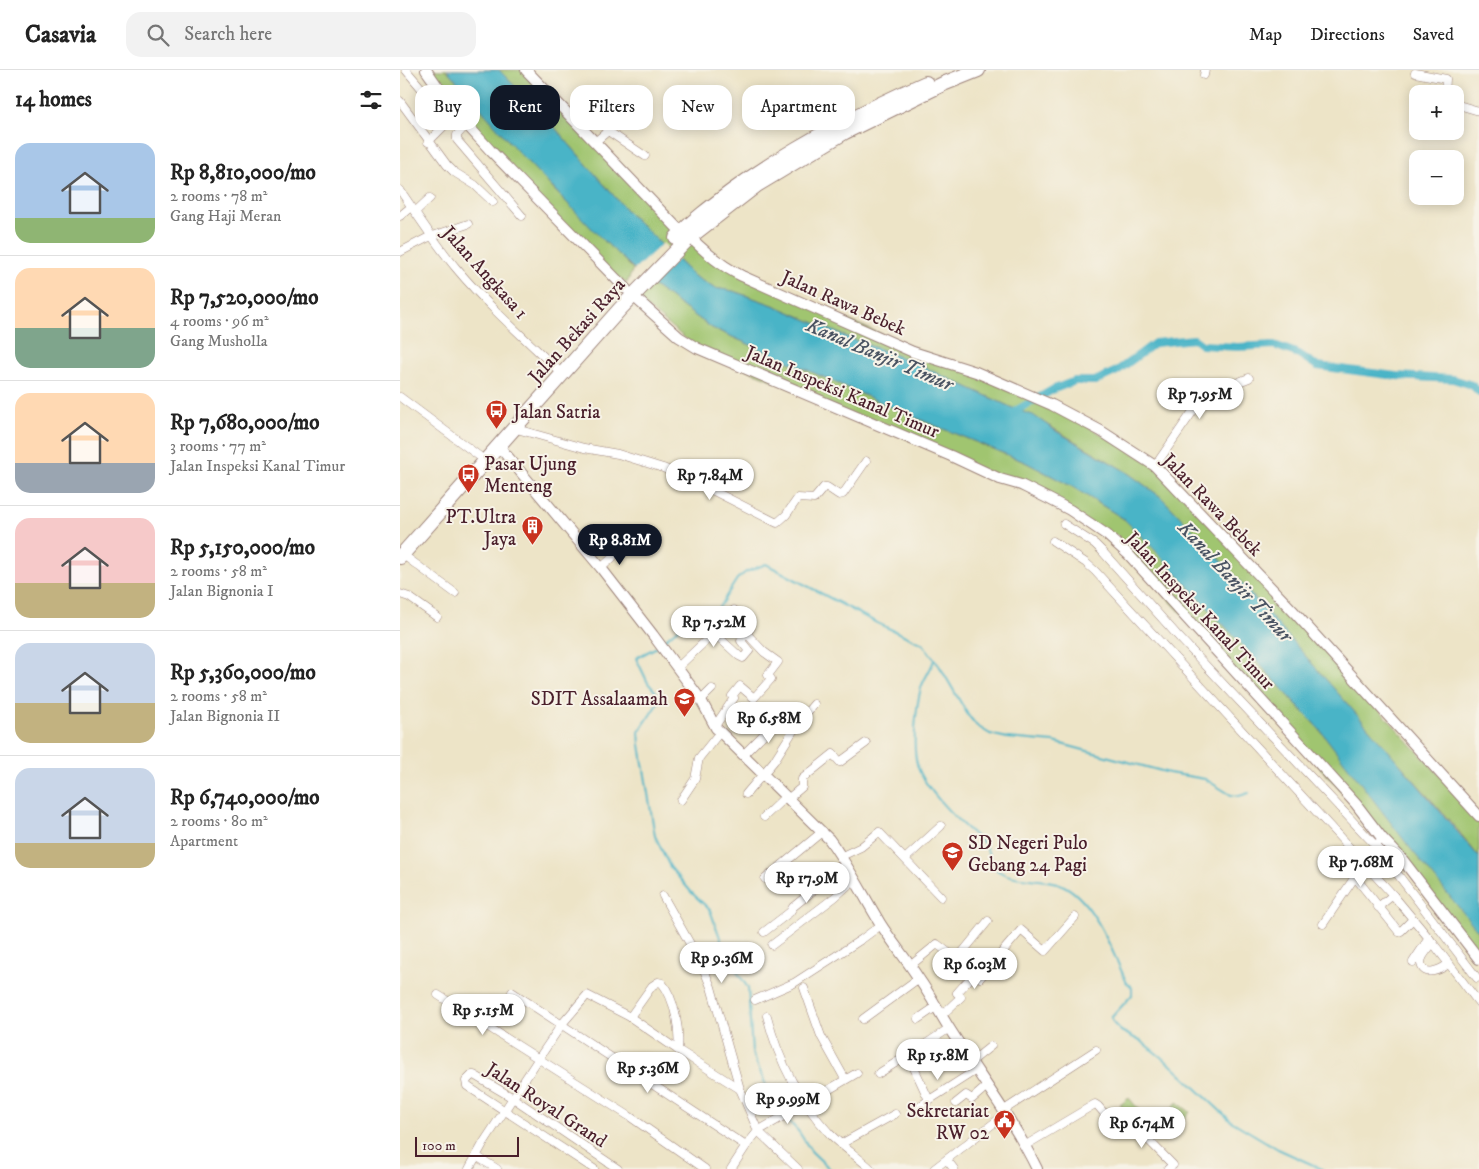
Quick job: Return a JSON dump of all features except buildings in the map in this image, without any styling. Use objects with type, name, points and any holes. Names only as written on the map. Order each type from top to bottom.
[{"type":"highway","points":[[682,238],[726,196],[784,154],[893,97],[954,70]]},
{"type":"highway","points":[[682,238],[757,185],[845,132],[943,84],[978,70]]},
{"type":"highway","name":"Jalan Bekasi Raya","points":[[401,552],[479,456],[556,368],[682,238]]},
{"type":"highway","name":"Jalan Bekasi Raya","points":[[401,552],[513,428],[631,290]]},
{"type":"street","points":[[406,70],[419,85]]},
{"type":"street","name":"Jalan Inspeksi Kanal Timur","points":[[426,70],[437,85]]},
{"type":"street","name":"Jalan Rawa Bebek","points":[[526,70],[595,142],[682,238],[725,268],[913,352],[976,372],[1052,405],[1101,431],[1155,466],[1295,612],[1479,816]]},
{"type":"street","points":[[1416,73],[1446,79],[1446,85]]},
{"type":"street","points":[[400,102],[428,142],[454,172],[475,185],[493,202]]},
{"type":"street","points":[[1464,107],[1479,111]]},
{"type":"street","points":[[595,142],[606,128],[645,156]]},
{"type":"street","points":[[428,142],[440,130]]},
{"type":"street","points":[[462,130],[457,135],[457,140],[522,216]]},
{"type":"street","name":"Jalan Inspeksi Kanal Timur","points":[[471,130],[679,337],[697,348],[951,456],[1000,479],[1021,485],[1070,510],[1107,535],[1128,554],[1344,791],[1379,842],[1402,859],[1479,958]]},
{"type":"street","name":"Jalan Angkasa 1","points":[[400,190],[431,237],[471,284],[556,368]]},
{"type":"street","points":[[400,216],[430,198]]},
{"type":"street","points":[[400,252],[431,237],[468,224]]},
{"type":"street","points":[[1155,466],[1200,401],[1213,392],[1249,378]]},
{"type":"street","points":[[400,397],[479,456]]},
{"type":"street","points":[[513,428],[584,448],[618,454],[663,468],[694,481],[777,523],[786,515],[798,498],[814,499],[824,487],[839,495],[843,494],[866,461]]},
{"type":"street","points":[[498,445],[601,568],[653,635],[700,700],[718,729],[763,775],[823,831],[844,860],[881,924],[919,978],[973,1066],[1026,1145],[1037,1169]]},
{"type":"street","points":[[1064,524],[1095,544],[1102,551],[1177,635],[1379,842],[1477,978]]},
{"type":"street","points":[[1052,541],[1095,571],[1392,894],[1431,940],[1479,1003]]},
{"type":"street","points":[[601,568],[612,558],[618,547]]},
{"type":"street","points":[[401,552],[455,593]]},
{"type":"street","points":[[400,594],[410,597],[436,616]]},
{"type":"street","points":[[677,668],[714,633],[734,610]]},
{"type":"street","points":[[714,633],[741,658],[749,651],[741,641],[750,628],[749,625]]},
{"type":"street","points":[[681,800],[695,778],[699,758],[718,729],[734,698],[732,696],[740,686],[754,698],[771,678],[768,674],[778,662],[764,652],[746,633]]},
{"type":"street","points":[[700,700],[712,689]]},
{"type":"street","points":[[746,794],[774,761],[814,704]]},
{"type":"street","points":[[743,755],[764,733],[775,717]]},
{"type":"street","points":[[764,817],[802,786],[802,779],[833,754],[840,762],[866,743]]},
{"type":"street","points":[[906,858],[941,826]]},
{"type":"street","points":[[765,879],[823,831]]},
{"type":"street","points":[[764,932],[790,912],[792,907],[878,832],[906,858],[941,897]]},
{"type":"street","points":[[1322,924],[1379,842]]},
{"type":"street","points":[[1355,877],[1399,932],[1413,919]]},
{"type":"street","points":[[772,945],[835,897],[855,879]]},
{"type":"street","points":[[1378,908],[1392,894]]},
{"type":"street","points":[[663,896],[702,965],[711,987],[740,1089],[758,1131],[798,1169]]},
{"type":"street","points":[[918,1019],[939,1010],[961,997],[956,993],[974,974],[980,978],[1021,930],[1045,951],[1075,917]]},
{"type":"street","points":[[956,959],[988,921]]},
{"type":"street","points":[[755,1000],[794,983],[862,939],[881,924]]},
{"type":"street","points":[[1413,962],[1431,940]]},
{"type":"street","points":[[1431,940],[1422,958],[1421,963],[1423,966],[1431,972],[1448,964]]},
{"type":"street","points":[[910,966],[937,944],[964,968]]},
{"type":"street","points":[[863,1019],[919,978]]},
{"type":"street","points":[[630,1017],[652,986],[658,982],[662,983],[673,1006],[677,1021],[678,1050]]},
{"type":"street","points":[[804,988],[821,1036],[845,1079]]},
{"type":"street","points":[[512,992],[746,1146]]},
{"type":"street","points":[[438,995],[629,1116],[705,1169]]},
{"type":"street","points":[[469,1169],[504,1111],[562,1024],[588,995],[630,1017],[740,1089]]},
{"type":"street","points":[[767,1016],[774,1042],[787,1071],[805,1103],[828,1131],[871,1169]]},
{"type":"street","points":[[878,1074],[949,1028]]},
{"type":"street","points":[[912,1111],[973,1066],[991,1046]]},
{"type":"street","points":[[934,1169],[1005,1112],[1096,1050]]},
{"type":"street","points":[[908,1055],[929,1100]]},
{"type":"street","points":[[731,1169],[758,1131],[857,1073]]},
{"type":"street","name":"Jalan Royal Grand","points":[[594,1169],[467,1086],[466,1081],[473,1074],[513,1098],[618,1169]]},
{"type":"street","points":[[956,1103],[967,1095],[972,1099],[987,1086]]},
{"type":"street","points":[[1026,1145],[1095,1104],[1110,1120],[1121,1117],[1128,1118],[1173,1165],[1168,1169]]},
{"type":"street","points":[[841,1144],[895,1114]]},
{"type":"street","points":[[476,1156],[497,1169]]},
{"type":"street","points":[[947,1160],[954,1169]]},
{"type":"green space","points":[[426,70],[447,70],[460,85],[438,85]]},
{"type":"green space","points":[[499,70],[527,70],[541,85],[514,85]]},
{"type":"green space","points":[[560,105],[570,115],[570,130],[584,130],[681,232],[666,249],[627,211],[557,130],[560,130]]},
{"type":"green space","points":[[480,107],[490,118],[490,130],[500,130],[554,190],[633,269],[627,283],[613,275],[493,154],[474,130],[480,130]]},
{"type":"green space","points":[[690,237],[742,276],[1052,405],[1155,466],[1479,818],[1479,857],[1456,828],[1220,559],[1161,497],[1125,471],[1033,416],[911,361],[847,337],[773,305],[733,291],[714,288],[694,276],[672,254]]},
{"type":"green space","points":[[647,281],[712,328],[914,417],[1025,462],[1071,486],[1124,519],[1154,549],[1320,730],[1479,931],[1479,959],[1402,859],[1128,554],[1057,503],[697,348],[632,295]]},
{"type":"green space","points":[[1129,1098],[1150,1123],[1142,1130],[1120,1105]]},
{"type":"green space","points":[[1177,1102],[1190,1112],[1171,1135],[1158,1124]]},
{"type":"water","points":[[447,70],[499,70],[514,85],[490,85],[490,120],[480,108],[480,85],[460,85]]},
{"type":"water","name":"Kanal Banjir Timur","points":[[499,130],[557,130],[627,211],[694,276],[714,288],[733,291],[773,305],[847,337],[911,361],[1017,410],[1033,415],[1056,431],[1125,471],[1161,497],[1223,562],[1479,857],[1479,932],[1410,848],[1320,730],[1154,549],[1124,519],[1071,486],[1025,462],[914,417],[712,328],[647,281],[601,238]]},
{"type":"pier","points":[[663,243],[679,258],[650,287],[632,272]]},
{"type":"waterway","points":[[1017,410],[1054,389],[1075,381],[1095,381],[1117,371],[1155,343],[1194,339],[1202,345],[1238,347],[1274,345],[1299,354],[1317,366],[1396,376],[1453,379],[1472,385],[1479,392]]},
{"type":"waterway","points":[[662,642],[691,620],[718,609],[737,579],[746,572],[766,564],[877,623],[923,644],[940,667],[968,715],[977,726],[990,734],[1007,738],[1054,742],[1169,773],[1205,779],[1231,795],[1239,796],[1249,793]]},
{"type":"waterway","points":[[657,647],[636,658],[648,683],[661,698],[639,732],[655,836],[670,867],[692,893],[710,910],[727,957],[748,988],[752,1052],[775,1107],[783,1115]]},
{"type":"waterway","points":[[934,660],[922,684],[919,696],[915,726],[915,747],[917,764],[921,774],[935,795],[965,827],[983,842],[992,864],[1000,872],[1015,877],[1060,884],[1072,891],[1083,901],[1101,927],[1127,983],[1132,988],[1132,995],[1111,1018],[1121,1031],[1142,1042],[1171,1065],[1231,1121],[1278,1149],[1322,1169]]},
{"type":"waterway","points":[[786,1118],[799,1132],[811,1151],[830,1169]]},
{"type":"place","name":"Jalan Satria","points":[[497,430]]},
{"type":"place","name":"Pasar Ujung Menteng","points":[[468,493]]},
{"type":"place","name":"PT.Ultra Jaya","points":[[532,546]]},
{"type":"place","name":"SDIT Assalaamah","points":[[684,717]]},
{"type":"place","name":"SD Negeri Pulo Gebang 24 Pagi","points":[[952,872]]},
{"type":"place","name":"Sekretariat RW 02","points":[[1005,1140]]}]
